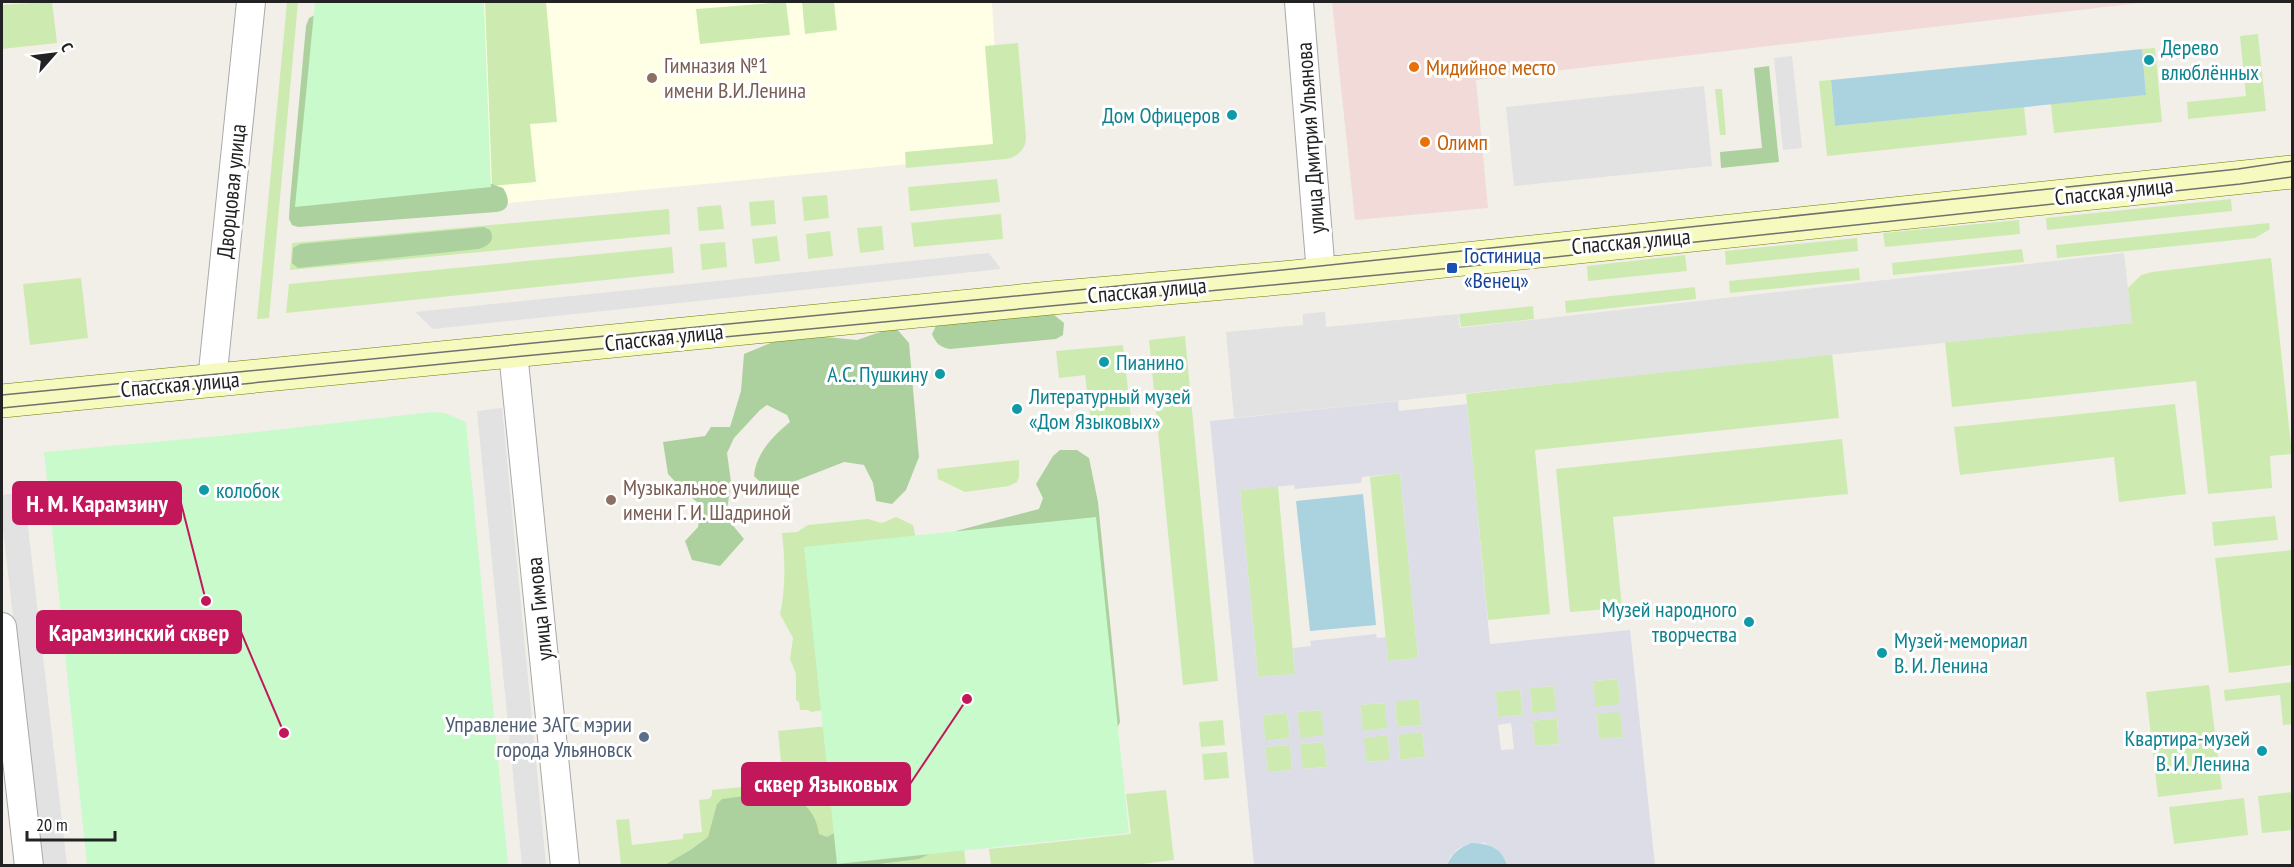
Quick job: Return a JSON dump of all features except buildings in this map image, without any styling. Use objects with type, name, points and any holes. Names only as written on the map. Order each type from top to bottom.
[{"type":"street","name":"Дворцовая улица","points":[[212,381],[251,2]]},
{"type":"street","name":"улица Дмитрия Ульянова","points":[[1299,2],[1321,274]]},
{"type":"street","name":"Спасская улица","points":[[2,401],[1052,298],[1321,274],[2292,171]]},
{"type":"street","name":"улица Гимова","points":[[513,352],[565,866]]},
{"type":"street","points":[[2,627],[29,866]]},
{"type":"shaded area","name":"Гимназия №1 имени В.И.Ленина","points":[[315,2],[992,2],[1001,155],[294,224]]},
{"type":"shaded area","points":[[1332,2],[2149,2],[1476,80],[1488,208],[1355,220]]},
{"type":"shaded area","points":[[1792,56],[1802,148],[1783,150],[1774,58]]},
{"type":"shaded area","points":[[1704,86],[1712,166],[1514,186],[1506,107]]},
{"type":"shaded area","points":[[989,253],[1001,269],[433,329],[415,312]]},
{"type":"shaded area","points":[[2124,253],[2132,323],[1234,418],[1226,332],[1303,325],[1303,314],[1325,312],[1326,327],[1458,314],[1460,328]]},
{"type":"shaded area","points":[[1398,401],[1399,411],[1467,404],[1490,644],[1630,630],[1655,865],[1507,865],[1505,859],[1485,843],[1471,843],[1459,848],[1450,857],[1447,865],[1254,865],[1210,421]],"holes":[[[1400,473],[1418,658],[1388,661],[1386,637],[1377,638],[1376,634],[1310,641],[1311,646],[1293,648],[1295,674],[1258,677],[1240,490],[1294,485],[1295,489],[1361,483],[1362,477]],[[1618,679],[1620,704],[1596,707],[1593,681]],[[1554,686],[1556,711],[1532,713],[1530,688]],[[1520,689],[1523,715],[1498,717],[1496,692]],[[1419,699],[1422,725],[1397,727],[1395,702]],[[1385,703],[1387,728],[1363,731],[1360,705]],[[1321,710],[1324,735],[1300,738],[1297,712]],[[1620,712],[1623,737],[1599,739],[1596,714]],[[1287,713],[1290,738],[1265,741],[1263,715]],[[1557,718],[1559,744],[1535,746],[1532,721]],[[1511,723],[1514,749],[1501,750],[1498,725]],[[1422,732],[1425,757],[1400,760],[1398,735]],[[1388,735],[1390,760],[1366,762],[1364,738]],[[1324,742],[1327,767],[1303,769],[1300,744]],[[1290,745],[1292,770],[1268,772],[1265,747]]]},
{"type":"shaded area","points":[[502,408],[546,865],[522,865],[477,411]]},
{"type":"shaded area","points":[[24,492],[67,865],[41,865],[2,520],[2,495]]},
{"type":"green space","points":[[52,2],[57,43],[2,49],[2,5]]},
{"type":"green space","points":[[287,2],[298,2],[269,318],[257,319]]},
{"type":"green space","points":[[315,2],[484,2],[491,187],[295,207]]},
{"type":"green space","points":[[485,2],[546,2],[557,122],[530,124],[536,182],[492,186]]},
{"type":"green space","points":[[786,2],[790,35],[700,44],[696,9]]},
{"type":"green space","points":[[802,2],[834,2],[837,30],[805,34]]},
{"type":"green space","points":[[319,13],[489,183],[503,188],[508,200],[507,207],[496,212],[298,227],[292,225],[289,219],[290,201],[306,26],[309,18]]},
{"type":"green space","points":[[2258,34],[2266,111],[2188,119],[2187,102],[2246,96],[2240,36]]},
{"type":"green space","points":[[1018,43],[1026,137],[1025,145],[1020,152],[1006,159],[906,168],[905,152],[993,144],[985,46]]},
{"type":"green space","points":[[2155,48],[2162,122],[2054,133],[2051,104],[2146,95],[2142,49]]},
{"type":"green space","points":[[1769,66],[1779,162],[1721,168],[1720,152],[1762,148],[1754,68]]},
{"type":"green space","points":[[1831,80],[1835,126],[2024,107],[2027,135],[1827,156],[1819,81]]},
{"type":"green space","points":[[1715,89],[1722,89],[1726,135],[1720,135]]},
{"type":"green space","points":[[997,179],[1000,202],[910,211],[908,187]]},
{"type":"green space","points":[[827,195],[829,218],[804,221],[802,197]]},
{"type":"green space","points":[[2231,199],[2232,211],[2047,230],[2046,218]]},
{"type":"green space","points":[[774,200],[776,224],[751,226],[749,202]]},
{"type":"green space","points":[[721,205],[724,229],[699,231],[697,207]]},
{"type":"green space","points":[[669,209],[670,234],[290,270],[292,243]]},
{"type":"green space","points":[[1001,214],[1003,239],[914,247],[911,223]]},
{"type":"green space","points":[[2019,220],[2020,234],[1885,247],[1883,233]]},
{"type":"green space","points":[[2269,223],[2270,229],[2255,238],[2057,258],[2056,245]]},
{"type":"green space","points":[[882,226],[884,250],[860,253],[857,228]]},
{"type":"green space","points":[[484,227],[490,230],[492,237],[488,245],[478,249],[298,268],[292,263],[293,248],[300,244]]},
{"type":"green space","points":[[830,231],[833,256],[808,259],[806,234]]},
{"type":"green space","points":[[777,236],[780,261],[755,264],[752,239]]},
{"type":"green space","points":[[1857,238],[1858,251],[1726,265],[1725,251]]},
{"type":"green space","points":[[725,242],[727,267],[702,270],[700,244]]},
{"type":"green space","points":[[672,247],[674,273],[286,313],[289,284]]},
{"type":"green space","points":[[2022,249],[2024,262],[1893,275],[1892,263]]},
{"type":"green space","points":[[1685,255],[1687,271],[1588,281],[1587,266]]},
{"type":"green space","points":[[2271,258],[2292,454],[2270,456],[2272,488],[2208,494],[2196,381],[1952,407],[1945,342],[2131,323],[2128,288],[2141,275]]},
{"type":"green space","points":[[1859,268],[1860,280],[1730,293],[1729,281]]},
{"type":"green space","points":[[81,278],[88,338],[30,345],[23,284]]},
{"type":"green space","points":[[1695,287],[1696,299],[1566,313],[1565,301]]},
{"type":"green space","points":[[1533,306],[1534,319],[1461,327],[1459,314]]},
{"type":"green space","points":[[1053,314],[1064,323],[1063,335],[1056,339],[950,349],[938,344],[932,334],[936,326],[943,323]]},
{"type":"green space","points":[[895,327],[909,343],[919,457],[906,490],[892,504],[876,501],[873,483],[864,465],[844,462],[770,491],[754,476],[755,468],[766,446],[790,422],[787,415],[767,405],[734,438],[727,453],[731,482],[726,517],[744,539],[720,566],[692,560],[685,541],[698,527],[701,505],[668,474],[663,442],[705,436],[711,427],[730,427],[741,391],[744,354],[785,337],[815,336],[857,340]]},
{"type":"green space","points":[[1185,336],[1218,681],[1183,685],[1149,340]]},
{"type":"green space","points":[[1123,345],[1131,418],[1091,422],[1085,375],[1059,378],[1056,351]]},
{"type":"green space","points":[[1832,353],[1839,418],[1535,450],[1550,614],[1488,620],[1466,394]]},
{"type":"green space","points":[[2175,404],[2186,494],[2119,502],[2114,457],[1960,475],[1954,427]]},
{"type":"green space","points":[[432,412],[445,413],[466,422],[508,864],[489,866],[87,865],[44,452],[220,436]]},
{"type":"green space","points":[[1842,439],[1848,494],[1613,517],[1622,608],[1570,612],[1556,469]]},
{"type":"green space","points":[[1060,450],[1077,450],[1089,458],[1098,502],[1120,722],[1114,735],[956,531],[1039,509],[1043,498],[1036,484],[1053,456]]},
{"type":"green space","points":[[1019,460],[1019,477],[1017,482],[1009,486],[965,492],[938,479],[937,469]]},
{"type":"green space","points":[[1400,473],[1418,658],[1388,661],[1370,477]]},
{"type":"green space","points":[[1278,486],[1295,674],[1258,677],[1240,490]]},
{"type":"green space","points":[[2275,516],[2278,540],[2214,546],[2212,522]]},
{"type":"green space","points":[[896,517],[913,525],[916,539],[823,710],[811,712],[800,710],[799,702],[796,700],[796,674],[790,659],[793,638],[780,614],[784,574],[782,533],[797,532],[808,525],[868,519],[882,523]]},
{"type":"green space","points":[[1096,517],[1129,833],[837,864],[804,547]]},
{"type":"green space","points":[[2292,550],[2292,665],[2229,673],[2215,558]]},
{"type":"green space","points":[[1618,679],[1620,705],[1595,707],[1593,681]]},
{"type":"green space","points":[[2292,682],[2292,724],[2283,725],[2280,695],[2225,701],[2224,690]]},
{"type":"green space","points":[[2209,685],[2222,789],[2158,797],[2146,692]]},
{"type":"green space","points":[[1554,686],[1557,711],[1532,714],[1530,688]]},
{"type":"green space","points":[[1520,689],[1523,715],[1498,717],[1495,692]]},
{"type":"green space","points":[[1419,699],[1422,725],[1397,727],[1395,701]]},
{"type":"green space","points":[[1385,703],[1388,728],[1363,731],[1360,705]]},
{"type":"green space","points":[[1322,710],[1324,736],[1300,738],[1297,712]]},
{"type":"green space","points":[[1621,711],[1623,737],[1599,739],[1596,713]]},
{"type":"green space","points":[[1287,713],[1290,738],[1265,741],[1262,715]]},
{"type":"green space","points":[[947,714],[966,865],[621,865],[616,820],[629,819],[632,845],[683,839],[683,834],[702,832],[699,800],[709,799],[712,790],[783,783],[778,731]]},
{"type":"green space","points":[[1557,718],[1559,744],[1535,746],[1532,721]]},
{"type":"green space","points":[[1223,720],[1225,745],[1201,747],[1199,722]]},
{"type":"green space","points":[[1422,732],[1425,757],[1400,760],[1398,734]]},
{"type":"green space","points":[[1388,735],[1390,760],[1366,762],[1363,738]]},
{"type":"green space","points":[[1324,742],[1327,767],[1302,769],[1300,744]]},
{"type":"green space","points":[[1290,745],[1292,770],[1268,772],[1265,747]]},
{"type":"green space","points":[[1227,752],[1229,778],[1204,780],[1202,754]]},
{"type":"green space","points":[[1166,790],[1174,860],[1125,866],[991,865],[989,849],[1131,834],[1126,794]]},
{"type":"green space","points":[[2292,792],[2292,830],[2262,833],[2258,796]]},
{"type":"green space","points":[[760,794],[790,798],[806,806],[812,813],[819,834],[827,837],[841,829],[938,850],[919,859],[862,866],[663,866],[708,837],[717,804],[722,799]]},
{"type":"green space","points":[[2244,798],[2248,835],[2174,844],[2169,807]]},
{"type":"water","points":[[2142,49],[2146,95],[1835,126],[1831,80]]},
{"type":"water","points":[[1363,494],[1376,625],[1310,631],[1296,501]]},
{"type":"water","points":[[1471,843],[1494,848],[1502,854],[1507,865],[1447,865],[1456,851]]},
{"type":"tram line","points":[[2,395],[1292,269],[2238,169],[2292,161]]},
{"type":"tram line","points":[[2,408],[1452,268],[2292,177]]},
{"type":"place","name":"Дерево влюблённых","points":[[2149,60]]},
{"type":"place","name":"Мидийное место","points":[[1414,67]]},
{"type":"place","name":"Гимназия №1 имени В.И.Ленина","points":[[652,78]]},
{"type":"place","name":"Дом Офицеров","points":[[1232,115]]},
{"type":"place","name":"Олимп","points":[[1425,142]]},
{"type":"place","name":"Гостиница «Венец»","points":[[1452,268]]},
{"type":"place","name":"Пианино","points":[[1104,362]]},
{"type":"place","name":"А.С. Пушкину","points":[[940,374]]},
{"type":"place","name":"Литературный музей «Дом Языковых»","points":[[1017,409]]},
{"type":"place","name":"колобок","points":[[204,490]]},
{"type":"place","name":"Музыкальное училище имени Г. И. Шадриной","points":[[611,500]]},
{"type":"place","name":"Н. М. Карамзину","points":[[206,601]]},
{"type":"place","name":"Музей народного творчества","points":[[1749,622]]},
{"type":"place","name":"Музей-мемориал В. И. Ленина","points":[[1882,653]]},
{"type":"place","name":"сквер Языковых","points":[[967,699]]},
{"type":"place","name":"Карамзинский сквер","points":[[284,733]]},
{"type":"place","name":"Управление ЗАГС мэрии города Ульяновск","points":[[644,737]]},
{"type":"place","name":"Квартира-музей В. И. Ленина","points":[[2262,751]]}]
